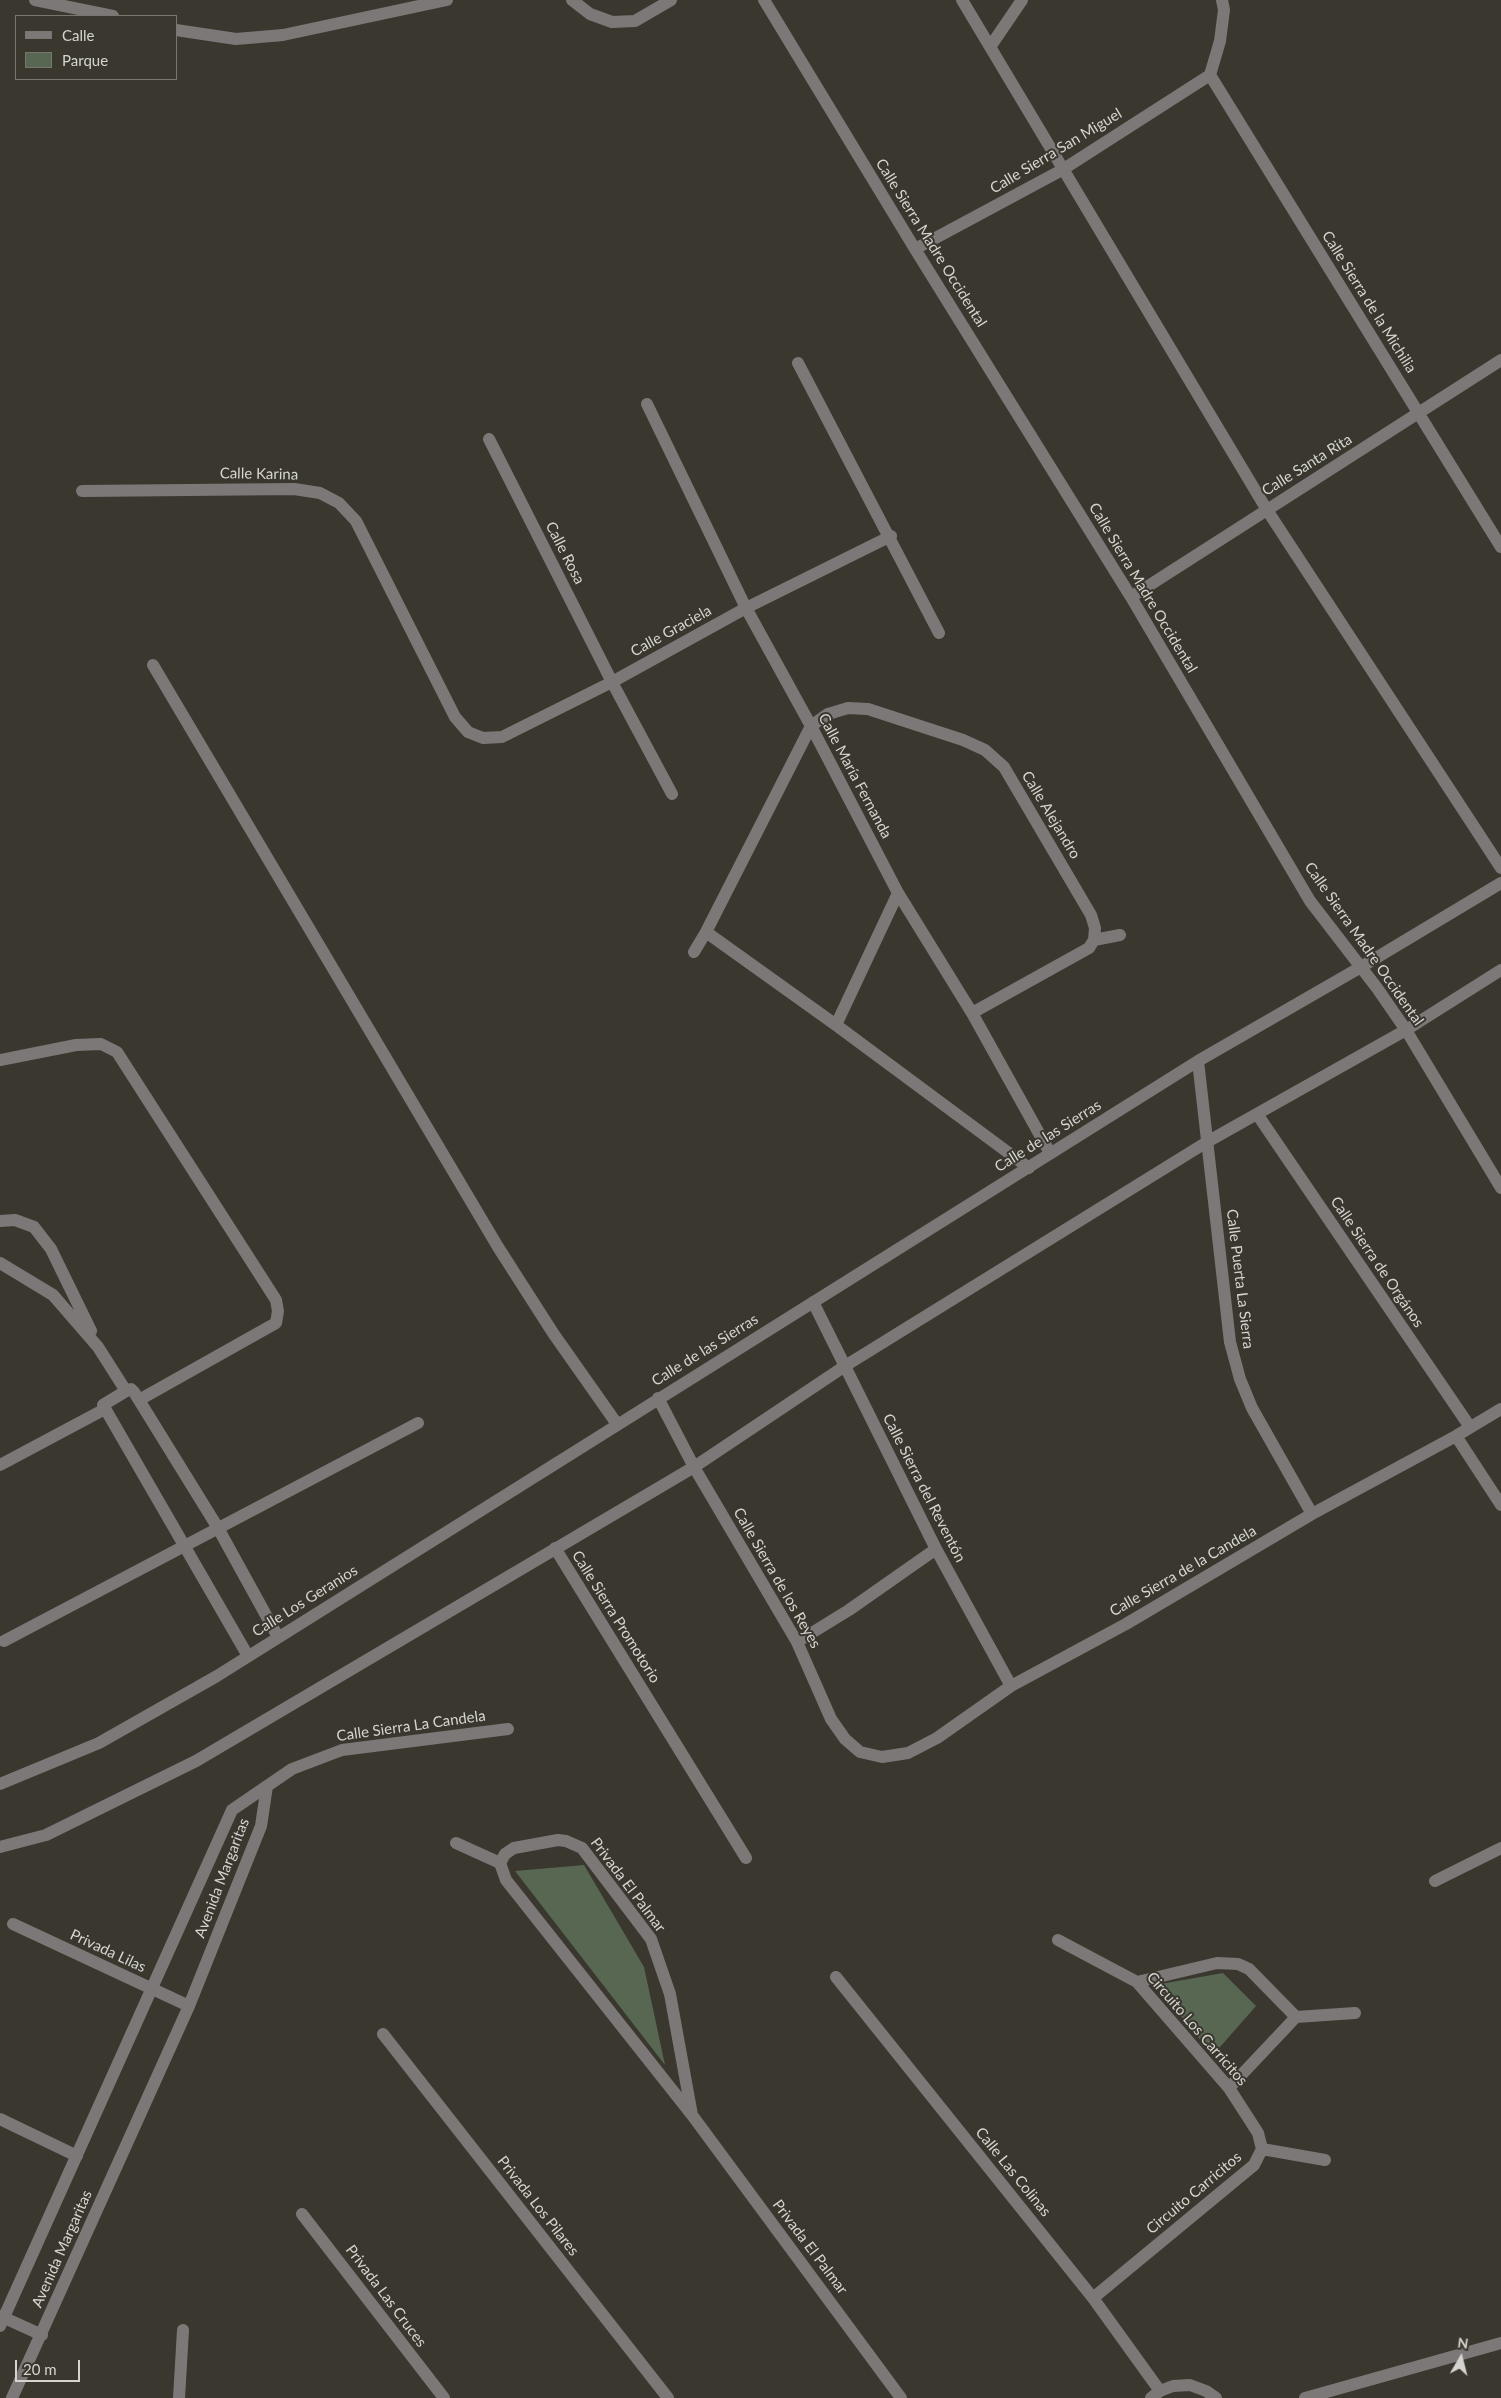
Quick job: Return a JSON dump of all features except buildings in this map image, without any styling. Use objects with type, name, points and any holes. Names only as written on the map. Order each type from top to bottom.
[{"type":"street","points":[[35,0],[84,5],[110,15]]},
{"type":"street","points":[[178,30],[236,39],[283,35],[447,0]]},
{"type":"street","points":[[572,0],[590,14],[612,22],[636,21],[671,0]]},
{"type":"street","name":"Calle Sierra Madre Occidental","points":[[764,0],[915,249],[1131,597],[1310,901],[1361,967],[1406,1030],[1501,1188]]},
{"type":"street","points":[[962,0],[1267,510],[1501,868]]},
{"type":"street","points":[[990,47],[1022,0]]},
{"type":"street","points":[[1210,75],[1220,41],[1224,10],[1222,0]]},
{"type":"street","name":"Calle Sierra San Miguel","points":[[915,249],[1062,170],[1210,75]]},
{"type":"street","name":"Calle Sierra de la Michilia","points":[[1210,75],[1501,547]]},
{"type":"street","name":"Calle Santa Rita","points":[[1131,597],[1501,360]]},
{"type":"street","points":[[798,363],[891,536],[939,633]]},
{"type":"street","name":"Calle María Fernanda","points":[[647,404],[746,608],[812,726],[898,893],[972,1013],[1050,1154]]},
{"type":"street","name":"Calle Rosa","points":[[488,439],[612,682],[672,794]]},
{"type":"street","name":"Calle Karina","points":[[82,491],[294,489],[320,493],[339,503],[356,521],[455,717],[468,732],[483,738],[502,736],[612,682]]},
{"type":"street","name":"Calle Graciela","points":[[612,682],[746,608],[891,536]]},
{"type":"street","points":[[153,665],[498,1247],[553,1333],[617,1424]]},
{"type":"street","name":"Calle Alejandro","points":[[812,726],[828,714],[848,708],[868,709],[964,740],[985,750],[1004,767],[1091,915],[1095,928],[1094,940]]},
{"type":"street","points":[[694,952],[812,726]]},
{"type":"street","name":"Calle de las Sierras","points":[[617,1424],[1198,1061],[1361,967],[1501,883]]},
{"type":"street","points":[[836,1025],[898,893]]},
{"type":"street","points":[[706,932],[836,1025],[1029,1168]]},
{"type":"street","points":[[972,1013],[1088,948],[1094,940],[1120,935]]},
{"type":"street","points":[[0,1847],[46,1835],[196,1761],[694,1467],[845,1366],[1207,1142],[1406,1030],[1501,970]]},
{"type":"street","points":[[0,1060],[76,1045],[101,1044],[117,1052],[276,1300],[278,1311],[276,1323],[139,1400]]},
{"type":"street","name":"Calle Puerta La Sierra","points":[[1198,1061],[1230,1342],[1240,1379],[1252,1408],[1312,1514]]},
{"type":"street","name":"Calle Sierra de Orgános","points":[[1257,1114],[1470,1428]]},
{"type":"street","points":[[0,1221],[15,1220],[34,1227],[51,1249],[98,1347],[126,1391]]},
{"type":"street","points":[[0,1264],[53,1295],[98,1347]]},
{"type":"street","name":"Calle Sierra del Reventón","points":[[813,1302],[936,1549],[1011,1686]]},
{"type":"street","points":[[248,1656],[186,1545],[102,1405],[131,1389],[218,1528],[278,1637]]},
{"type":"street","name":"Calle Sierra de los Reyes","points":[[658,1398],[694,1467],[797,1642],[831,1720],[845,1739],[860,1752],[882,1757]]},
{"type":"street","points":[[0,1465],[105,1409]]},
{"type":"street","name":"Calle Sierra de la Candela","points":[[882,1757],[908,1753],[937,1738],[1011,1686],[1126,1624],[1312,1514],[1456,1436],[1501,1409]]},
{"type":"street","points":[[4,1641],[418,1423]]},
{"type":"street","name":"Calle Los Geranios","points":[[0,1784],[100,1743],[248,1656],[617,1424]]},
{"type":"street","points":[[1456,1436],[1501,1505]]},
{"type":"street","name":"Calle Sierra Promotorio","points":[[555,1548],[746,1858]]},
{"type":"street","points":[[797,1642],[849,1610],[936,1549]]},
{"type":"street","name":"Calle Sierra La Candela","points":[[267,1786],[292,1769],[342,1750],[508,1729]]},
{"type":"street","name":"Avenida Margaritas","points":[[1,2320],[77,2156],[232,1810],[267,1786]]},
{"type":"street","name":"Avenida Margaritas","points":[[12,2398],[189,2006],[261,1826],[267,1786]]},
{"type":"street","name":"Privada El Palmar","points":[[692,2115],[670,1994],[662,1966],[651,1939],[582,1848],[566,1841],[558,1840],[514,1848],[505,1854],[500,1863],[506,1880],[692,2115],[901,2398]]},
{"type":"street","points":[[456,1843],[500,1863]]},
{"type":"street","points":[[1435,1881],[1501,1848]]},
{"type":"street","name":"Privada Lilas","points":[[13,1924],[189,2006]]},
{"type":"street","name":"Circuito Los Carricitos","points":[[1058,1940],[1137,1982],[1229,2088],[1258,2133],[1262,2149]]},
{"type":"street","points":[[1137,1982],[1217,1963],[1238,1964],[1249,1968],[1296,2018]]},
{"type":"street","name":"Calle Las Colinas","points":[[836,1977],[1093,2298],[1155,2394]]},
{"type":"street","points":[[1229,2088],[1296,2018],[1355,2013]]},
{"type":"street","name":"Privada Los Pilares","points":[[382,2034],[668,2398]]},
{"type":"street","points":[[0,2119],[77,2156]]},
{"type":"street","name":"Circuito Carricitos","points":[[1093,2298],[1254,2165],[1262,2149],[1325,2160]]},
{"type":"street","name":"Privada Las Cruces","points":[[302,2214],[444,2398]]},
{"type":"street","points":[[1,2320],[42,2335]]},
{"type":"street","points":[[179,2398],[183,2330]]},
{"type":"street","points":[[1305,2398],[1501,2343]]},
{"type":"street","points":[[1155,2394],[1173,2386],[1190,2386],[1206,2391],[1216,2398]]},
{"type":"green space","points":[[584,1865],[644,1967],[665,2065],[515,1871]]},
{"type":"green space","points":[[1223,1973],[1256,2006],[1213,2055],[1155,1985]]}]
